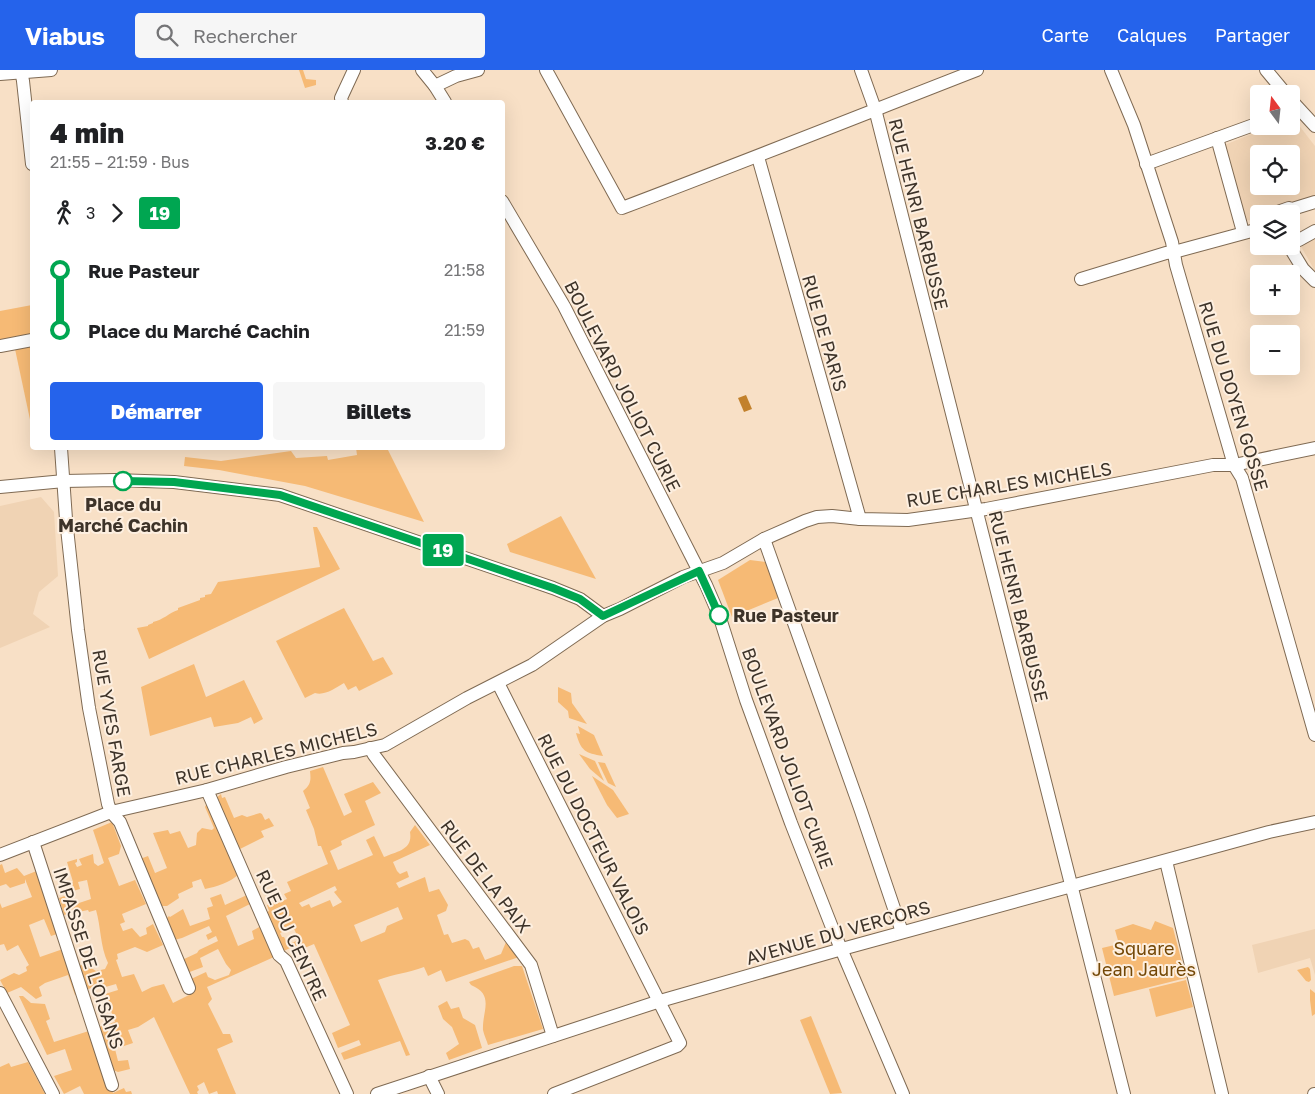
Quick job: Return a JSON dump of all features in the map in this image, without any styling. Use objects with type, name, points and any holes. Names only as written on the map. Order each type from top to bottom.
[{"type":"street","points":[[0,74],[51,70]]},
{"type":"street","points":[[422,70],[444,100]]},
{"type":"street","points":[[435,86],[456,76],[478,70]]},
{"type":"street","points":[[546,70],[622,208],[758,157],[977,70]]},
{"type":"street","name":"RUE HENRI BARBUSSE","points":[[861,70],[875,109],[1124,1094]]},
{"type":"street","name":"RUE DU DOYEN GOSSE","points":[[1111,70],[1134,126],[1172,242],[1176,265],[1234,465],[1242,478],[1315,735]]},
{"type":"street","points":[[1266,70],[1278,85]]},
{"type":"street","points":[[21,71],[30,147]]},
{"type":"street","points":[[342,100],[352,72]]},
{"type":"street","points":[[1300,112],[1315,126]]},
{"type":"street","points":[[1146,164],[1250,126]]},
{"type":"street","points":[[1217,138],[1243,232]]},
{"type":"street","name":"RUE DE PARIS","points":[[758,157],[860,518]]},
{"type":"street","points":[[1300,207],[1315,202]]},
{"type":"street","name":"BOULEVARD JOLIOT CURIE","points":[[505,205],[564,306],[720,615],[746,700],[791,823],[903,1094]]},
{"type":"street","points":[[1081,279],[1166,253],[1250,231]]},
{"type":"street","points":[[1300,239],[1315,231]]},
{"type":"street","points":[[1294,255],[1303,269],[1315,281]]},
{"type":"street","points":[[0,346],[30,340]]},
{"type":"street","name":"RUE CHARLES MICHELS","points":[[0,855],[112,812],[207,790],[286,766],[385,745],[467,698],[532,665],[603,616],[699,571],[723,563],[764,539],[805,521],[818,517],[832,516],[908,520],[1062,496],[1213,466],[1234,465],[1315,448]]},
{"type":"street","name":"RUE YVES FARGE","points":[[61,450],[84,678],[107,799],[112,812],[120,822],[189,988]]},
{"type":"street","points":[[0,487],[64,481],[115,480],[174,482],[280,495],[553,588],[580,599],[603,616]]},
{"type":"street","points":[[764,539],[902,932]]},
{"type":"street","name":"RUE DU DOCTEUR VALOIS","points":[[498,683],[660,1000],[680,1043],[677,1046],[554,1094]]},
{"type":"street","name":"RUE DE LA PAIX","points":[[370,748],[374,756],[531,966],[553,1036]]},
{"type":"street","name":"RUE DU CENTRE","points":[[207,790],[279,955],[286,961],[347,1094]]},
{"type":"street","name":"AVENUE DU VERCORS","points":[[377,1094],[660,1000],[1269,832],[1315,822]]},
{"type":"street","name":"IMPASSE DE L'OISANS","points":[[33,842],[112,1085]]},
{"type":"street","points":[[1166,861],[1222,1094]]},
{"type":"street","points":[[0,993],[53,1094]]},
{"type":"street","points":[[429,1076],[438,1094]]},
{"type":"shaded area","points":[[1300,127],[1315,146],[1315,202],[1300,206],[1250,205],[1250,220],[1246,221],[1222,146],[1250,135],[1300,135]]},
{"type":"shaded area","points":[[1315,233],[1315,271],[1300,245],[1300,242]]},
{"type":"shaded area","points":[[746,395],[752,409],[744,412],[738,398]]},
{"type":"shaded area","points":[[41,497],[54,512],[58,576],[39,592],[33,614],[50,627],[0,648],[0,506]]},
{"type":"shaded area","points":[[1315,929],[1315,975],[1310,958],[1258,973],[1252,945]]},
{"type":"green space","points":[[299,70],[303,70],[306,79],[316,80],[316,85],[305,88]]},
{"type":"green space","points":[[30,305],[30,334],[0,341],[0,311]]},
{"type":"green space","points":[[30,346],[30,420],[15,349]]},
{"type":"green space","points":[[356,450],[388,450],[424,522],[305,486],[219,470],[184,466],[185,457],[221,461],[291,451],[296,458],[327,456],[328,460],[357,455]]},
{"type":"green space","points":[[561,516],[596,579],[510,552],[507,544]]},
{"type":"green space","points":[[313,527],[317,527],[340,569],[149,659],[137,628],[148,626],[178,610],[178,608],[211,594],[218,582],[320,567]]},
{"type":"green space","points":[[750,560],[765,562],[778,598],[732,617],[718,580]]},
{"type":"green space","points":[[344,608],[373,661],[383,657],[393,674],[359,691],[356,686],[348,690],[344,683],[334,689],[319,694],[315,693],[305,698],[276,641]]},
{"type":"green space","points":[[194,664],[206,697],[244,680],[263,719],[254,724],[251,717],[238,723],[214,727],[211,717],[150,736],[141,687]]},
{"type":"green space","points":[[558,687],[571,693],[572,703],[587,724],[569,718],[568,711],[558,702]]},
{"type":"green space","points":[[578,726],[594,735],[603,756],[592,754],[582,747],[576,733],[580,734]]},
{"type":"green space","points":[[579,754],[595,761],[604,781],[590,769]]},
{"type":"green space","points":[[598,762],[605,763],[616,787],[608,783]]},
{"type":"green space","points":[[323,767],[344,816],[352,812],[344,794],[373,782],[381,793],[365,801],[375,825],[341,841],[342,845],[330,851],[338,870],[373,855],[366,840],[374,836],[384,857],[403,849],[409,843],[410,832],[415,825],[430,845],[393,862],[400,874],[407,871],[409,877],[396,883],[399,888],[425,877],[429,892],[439,889],[448,905],[446,911],[437,915],[444,935],[448,934],[452,943],[465,939],[469,941],[473,949],[479,947],[485,960],[501,954],[506,942],[519,957],[446,982],[441,970],[428,976],[424,967],[378,980],[410,1055],[406,1056],[400,1041],[344,1060],[341,1053],[361,1045],[359,1040],[338,1048],[332,1033],[350,1025],[314,944],[295,952],[292,947],[282,952],[265,913],[269,911],[267,905],[275,902],[276,904],[287,899],[284,894],[291,891],[287,882],[328,864],[321,846],[318,846],[314,829],[306,810],[310,808],[303,791],[310,782],[310,771]],"holes":[[[335,886],[337,890],[334,892],[342,902],[333,907],[330,900],[311,908],[309,904],[302,907],[299,903]],[[398,907],[403,919],[387,926],[385,932],[361,942],[354,925]],[[293,927],[301,943],[297,945],[296,941],[288,945],[280,933]]]},
{"type":"green space","points":[[592,776],[613,790],[629,814],[617,818],[607,805]]},
{"type":"green space","points":[[221,794],[222,798],[225,797],[234,818],[260,813],[265,820],[269,818],[274,826],[261,831],[264,837],[238,850],[215,799]]},
{"type":"green space","points":[[209,804],[239,874],[223,884],[205,889],[201,879],[192,882],[193,887],[178,894],[179,898],[167,906],[158,906],[140,859],[148,856],[155,873],[167,868],[153,833],[168,830],[170,834],[180,831],[188,848],[196,845],[197,833],[202,828],[212,830],[214,828],[205,807]]},
{"type":"green space","points":[[112,822],[121,846],[119,854],[108,858],[119,886],[135,880],[146,904],[122,914],[125,922],[120,924],[123,931],[132,928],[140,937],[147,934],[146,928],[153,924],[163,945],[147,952],[135,947],[117,954],[118,959],[116,960],[122,977],[134,974],[142,992],[164,984],[173,1003],[195,992],[191,979],[206,972],[208,977],[215,980],[229,975],[231,970],[218,949],[200,958],[203,967],[187,973],[182,960],[218,941],[216,936],[208,940],[206,935],[212,932],[209,926],[174,940],[165,920],[183,909],[190,926],[210,919],[207,908],[213,906],[210,898],[221,894],[225,905],[247,895],[250,904],[226,916],[238,946],[254,939],[252,931],[261,926],[274,957],[207,987],[212,999],[208,1004],[223,1034],[230,1034],[233,1042],[217,1049],[236,1094],[218,1094],[217,1091],[209,1094],[204,1082],[197,1086],[198,1094],[190,1094],[154,1017],[138,1027],[128,1030],[133,1043],[115,1049],[118,1061],[128,1060],[130,1069],[118,1072],[110,1069],[99,1027],[115,1022],[105,994],[118,990],[116,984],[102,988],[101,985],[85,990],[79,965],[88,966],[96,971],[105,969],[108,963],[103,950],[96,910],[64,915],[59,898],[70,894],[73,905],[91,899],[87,880],[78,882],[80,889],[69,892],[66,885],[73,882],[67,862],[77,859],[75,863],[77,867],[82,865],[79,859],[93,854],[94,863],[98,866],[104,863],[93,830]]},
{"type":"green space","points":[[2,864],[5,873],[17,868],[24,876],[39,870],[60,933],[51,936],[44,919],[29,925],[40,957],[63,949],[77,994],[75,995],[68,975],[39,987],[42,996],[36,999],[21,987],[7,993],[0,980],[14,973],[19,975],[27,971],[26,967],[29,965],[18,945],[7,951],[4,944],[0,945],[0,903],[2,908],[32,897],[25,879],[25,883],[10,888],[6,884],[0,886],[0,865]]},
{"type":"green space","name":"Square Jean Jaurès","points":[[1155,921],[1173,928],[1186,978],[1114,996],[1102,948],[1119,944],[1115,930],[1133,924],[1151,930]]},
{"type":"green space","points":[[514,966],[522,966],[543,1029],[488,1045],[483,1030],[485,999],[483,994],[469,982]]},
{"type":"green space","points":[[1308,967],[1311,980],[1309,982],[1297,970]]},
{"type":"green space","points":[[1186,980],[1193,1007],[1156,1017],[1149,989]]},
{"type":"green space","points":[[1310,989],[1315,993],[1315,1014],[1312,1016],[1310,1000]]},
{"type":"green space","points":[[19,996],[23,996],[31,1003],[45,1004],[50,1019],[46,1021],[54,1042],[92,1030],[113,1093],[124,1088],[126,1092],[131,1091],[132,1094],[84,1094],[80,1086],[64,1094],[54,1076],[72,1070],[65,1049],[47,1055]]},
{"type":"green space","points":[[447,1001],[451,1009],[459,1007],[463,1018],[475,1025],[482,1048],[449,1060],[446,1053],[459,1044],[452,1027],[443,1019],[438,1006]]},
{"type":"green space","points":[[811,1016],[842,1093],[830,1094],[800,1020]]},
{"type":"green space","points":[[28,1062],[45,1094],[0,1094],[0,1067],[9,1063],[11,1067]]},
{"type":"bus line","name":"19","points":[[123,481],[174,482],[280,495],[553,588],[580,599],[603,616],[699,571],[719,615]]},
{"type":"place","name":"Place du Marché Cachin","points":[[123,481]]},
{"type":"place","name":"Rue Pasteur","points":[[719,615]]}]
